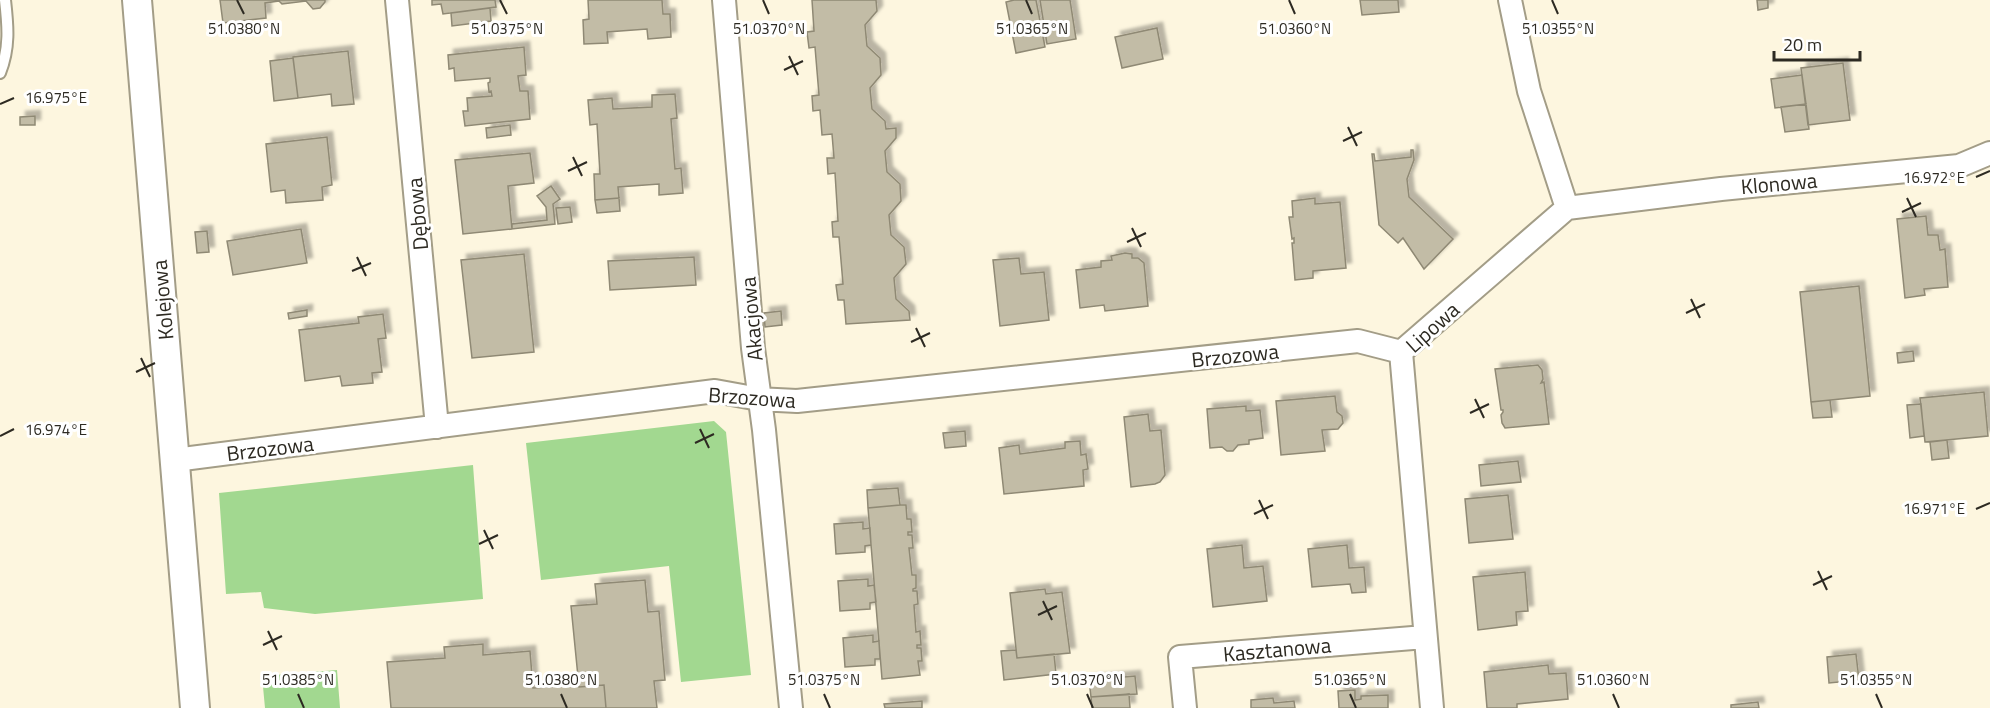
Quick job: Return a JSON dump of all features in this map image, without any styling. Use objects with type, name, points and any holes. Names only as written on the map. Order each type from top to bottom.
[{"type":"street","name":"Kolejowa","points":[[137,0],[195,708]]},
{"type":"street","name":"Dębowa","points":[[398,0],[437,428]]},
{"type":"street","name":"Akacjowa","points":[[724,0],[753,348],[764,430],[791,708]]},
{"type":"street","points":[[1510,0],[1529,91],[1567,208]]},
{"type":"street","name":"Klonowa","points":[[1567,208],[1721,189],[1959,166],[1990,153]]},
{"type":"street","name":"Lipowa","points":[[1432,708],[1401,352],[1567,208]]},
{"type":"street","name":"Brzozowa","points":[[175,460],[715,391],[759,399],[797,401],[1358,341],[1401,352]]},
{"type":"street","name":"Kasztanowa","points":[[1185,708],[1180,657],[1425,637]]},
{"type":"lane","points":[[0,73],[6,56],[9,34],[5,0]]},
{"type":"green space","points":[[714,421],[726,432],[751,675],[681,682],[669,566],[541,580],[526,443]]},
{"type":"green space","points":[[473,465],[483,599],[315,614],[264,608],[261,592],[226,594],[219,493]]},
{"type":"green space","points":[[337,670],[340,708],[265,708],[262,676]]},
{"type":"building","points":[[220,0],[325,0],[325,2],[320,8],[313,9],[306,1],[282,4],[279,1],[265,3],[266,18],[223,23]]},
{"type":"building","points":[[432,0],[495,0],[496,7],[443,14],[441,4],[432,5]]},
{"type":"building","points":[[588,0],[662,0],[663,14],[670,14],[671,37],[648,39],[647,29],[607,32],[608,43],[584,44],[583,20],[589,19]]},
{"type":"building","points":[[812,0],[876,0],[877,11],[865,25],[867,46],[880,58],[881,75],[870,88],[872,109],[885,121],[886,129],[896,128],[896,138],[885,151],[887,172],[900,184],[901,201],[889,215],[891,235],[904,247],[906,264],[894,278],[896,299],[909,311],[910,320],[846,324],[844,300],[838,300],[836,285],[843,284],[839,237],[833,237],[832,222],[838,221],[835,173],[828,174],[827,158],[834,158],[832,134],[822,135],[820,110],[813,111],[812,96],[819,95],[815,47],[809,48],[807,32],[814,31]]},
{"type":"building","points":[[1036,0],[1045,47],[1016,53],[1006,2]]},
{"type":"building","points":[[1040,0],[1070,0],[1076,39],[1047,44]]},
{"type":"building","points":[[1360,0],[1398,0],[1399,12],[1362,15]]},
{"type":"building","points":[[1757,0],[1768,0],[1768,8],[1758,10]]},
{"type":"building","points":[[490,8],[491,21],[452,26],[451,13]]},
{"type":"building","points":[[1157,28],[1163,59],[1122,68],[1115,37]]},
{"type":"building","points":[[524,47],[526,75],[518,76],[520,91],[528,91],[530,119],[465,126],[463,111],[468,111],[467,98],[492,96],[488,83],[490,78],[455,81],[454,68],[449,69],[448,55]]},
{"type":"building","points":[[348,51],[354,104],[332,106],[331,94],[298,98],[293,57]]},
{"type":"building","points":[[293,58],[298,98],[274,101],[270,61]]},
{"type":"building","points":[[1843,63],[1850,120],[1808,125],[1801,68]]},
{"type":"building","points":[[1802,75],[1806,104],[1775,108],[1771,79]]},
{"type":"building","points":[[675,94],[677,118],[671,119],[675,169],[681,168],[683,193],[659,195],[659,184],[618,187],[619,198],[595,200],[594,174],[600,174],[597,124],[590,125],[588,100],[612,98],[613,109],[652,107],[652,95]]},
{"type":"building","points":[[1806,104],[1809,129],[1785,132],[1781,107]]},
{"type":"building","points":[[35,116],[35,125],[20,125],[20,117]]},
{"type":"building","points":[[510,125],[511,135],[487,138],[486,128]]},
{"type":"building","points":[[327,137],[332,185],[322,187],[323,200],[286,203],[285,190],[271,192],[266,144]]},
{"type":"building","points":[[1411,150],[1413,150],[1414,160],[1407,179],[1409,197],[1453,239],[1424,269],[1403,238],[1398,243],[1379,225],[1372,154],[1374,154],[1375,161],[1411,157]]},
{"type":"building","points":[[530,153],[534,183],[508,186],[512,229],[463,234],[455,160]]},
{"type":"building","points":[[551,186],[560,199],[553,204],[555,224],[512,229],[512,224],[547,220],[546,207],[537,196]]},
{"type":"building","points":[[619,198],[620,211],[597,213],[595,200]]},
{"type":"building","points":[[1315,198],[1315,204],[1340,202],[1346,268],[1313,271],[1313,278],[1295,280],[1292,243],[1294,243],[1294,238],[1292,239],[1289,217],[1293,217],[1292,201]]},
{"type":"building","points":[[570,207],[572,222],[558,224],[556,208]]},
{"type":"building","points":[[1926,216],[1928,235],[1938,235],[1940,250],[1945,249],[1948,287],[1924,289],[1925,295],[1905,298],[1897,219]]},
{"type":"building","points":[[301,229],[307,263],[233,275],[227,241]]},
{"type":"building","points":[[207,231],[209,252],[197,253],[195,232]]},
{"type":"building","points":[[524,254],[534,352],[472,358],[461,260]]},
{"type":"building","points":[[1132,254],[1132,258],[1138,258],[1144,263],[1148,306],[1105,311],[1104,305],[1080,308],[1076,270],[1101,267],[1101,261],[1112,260],[1111,256]]},
{"type":"building","points":[[694,257],[696,285],[610,290],[608,261]]},
{"type":"building","points":[[1019,258],[1021,274],[1044,272],[1049,320],[1000,326],[993,260]]},
{"type":"building","points":[[1859,286],[1870,396],[1811,402],[1800,292]]},
{"type":"building","points":[[307,310],[307,316],[289,319],[288,313]]},
{"type":"building","points":[[781,311],[782,325],[765,327],[764,313]]},
{"type":"building","points":[[383,314],[386,338],[378,339],[382,372],[372,373],[373,383],[342,386],[340,376],[305,381],[299,330],[359,323],[358,317]]},
{"type":"building","points":[[1913,351],[1914,361],[1898,363],[1897,353]]},
{"type":"building","points":[[1538,365],[1542,370],[1541,383],[1544,382],[1549,424],[1505,428],[1502,423],[1503,410],[1501,410],[1495,369]]},
{"type":"building","points":[[1984,392],[1988,436],[1925,442],[1920,398]]},
{"type":"building","points":[[1335,396],[1337,412],[1342,416],[1343,423],[1338,429],[1322,430],[1325,451],[1281,455],[1276,401]]},
{"type":"building","points":[[1830,400],[1832,417],[1813,418],[1811,402]]},
{"type":"building","points":[[1921,404],[1924,436],[1910,438],[1907,405]]},
{"type":"building","points":[[1246,406],[1246,411],[1260,410],[1263,438],[1249,440],[1249,444],[1238,445],[1233,451],[1227,451],[1222,447],[1210,448],[1207,409]]},
{"type":"building","points":[[1148,414],[1150,431],[1161,430],[1165,475],[1160,482],[1155,484],[1131,487],[1124,417]]},
{"type":"building","points":[[965,431],[966,446],[945,448],[943,433]]},
{"type":"building","points":[[1947,440],[1949,458],[1932,460],[1930,442]]},
{"type":"building","points":[[1080,441],[1081,455],[1086,454],[1088,469],[1083,470],[1084,486],[1004,494],[999,448],[1019,445],[1020,454],[1065,448],[1065,442]]},
{"type":"building","points":[[1518,461],[1521,482],[1481,486],[1479,465]]},
{"type":"building","points":[[898,488],[900,505],[868,508],[867,490]]},
{"type":"building","points":[[1508,495],[1513,539],[1469,543],[1465,499]]},
{"type":"building","points":[[906,505],[907,519],[911,519],[912,532],[908,532],[908,535],[912,535],[913,548],[909,548],[912,575],[916,575],[916,588],[913,591],[917,591],[918,604],[914,605],[916,632],[920,631],[921,645],[917,645],[917,648],[921,648],[922,661],[918,661],[920,675],[882,679],[868,508]]},
{"type":"building","points":[[863,522],[863,529],[870,528],[871,545],[865,546],[865,552],[836,554],[834,524]]},
{"type":"building","points":[[1242,545],[1244,568],[1263,566],[1267,601],[1213,607],[1207,549]]},
{"type":"building","points":[[1347,545],[1349,568],[1364,567],[1366,592],[1352,593],[1350,584],[1312,587],[1308,549]]},
{"type":"building","points":[[1525,572],[1528,611],[1516,612],[1517,625],[1478,630],[1473,577]]},
{"type":"building","points":[[868,579],[868,586],[874,585],[876,602],[870,603],[870,609],[840,611],[838,581]]},
{"type":"building","points":[[645,580],[648,612],[659,611],[665,680],[654,681],[657,708],[606,708],[604,685],[579,687],[571,606],[597,604],[595,584]]},
{"type":"building","points":[[1045,589],[1046,594],[1062,592],[1070,653],[1017,658],[1010,593]]},
{"type":"building","points":[[873,635],[873,642],[879,641],[880,659],[875,659],[875,665],[845,667],[843,638]]},
{"type":"building","points":[[483,644],[483,655],[530,651],[533,688],[604,685],[606,708],[391,708],[387,662],[445,658],[444,647]]},
{"type":"building","points":[[1016,650],[1017,658],[1054,654],[1056,674],[1004,680],[1001,651]]},
{"type":"building","points":[[1856,654],[1859,680],[1829,683],[1827,657]]},
{"type":"building","points":[[1548,665],[1549,674],[1566,673],[1568,699],[1517,704],[1517,708],[1487,708],[1484,672]]},
{"type":"building","points":[[1135,676],[1137,694],[1091,697],[1089,680]]},
{"type":"building","points":[[1355,690],[1355,700],[1361,699],[1361,696],[1388,695],[1388,708],[1339,708],[1338,691]]},
{"type":"building","points":[[1129,694],[1130,708],[1092,708],[1091,697]]},
{"type":"building","points":[[1273,698],[1274,703],[1294,701],[1295,708],[1251,708],[1251,700]]},
{"type":"building","points":[[922,701],[922,708],[885,708],[884,704]]},
{"type":"building","points":[[1758,702],[1759,708],[1731,708],[1731,705]]}]
